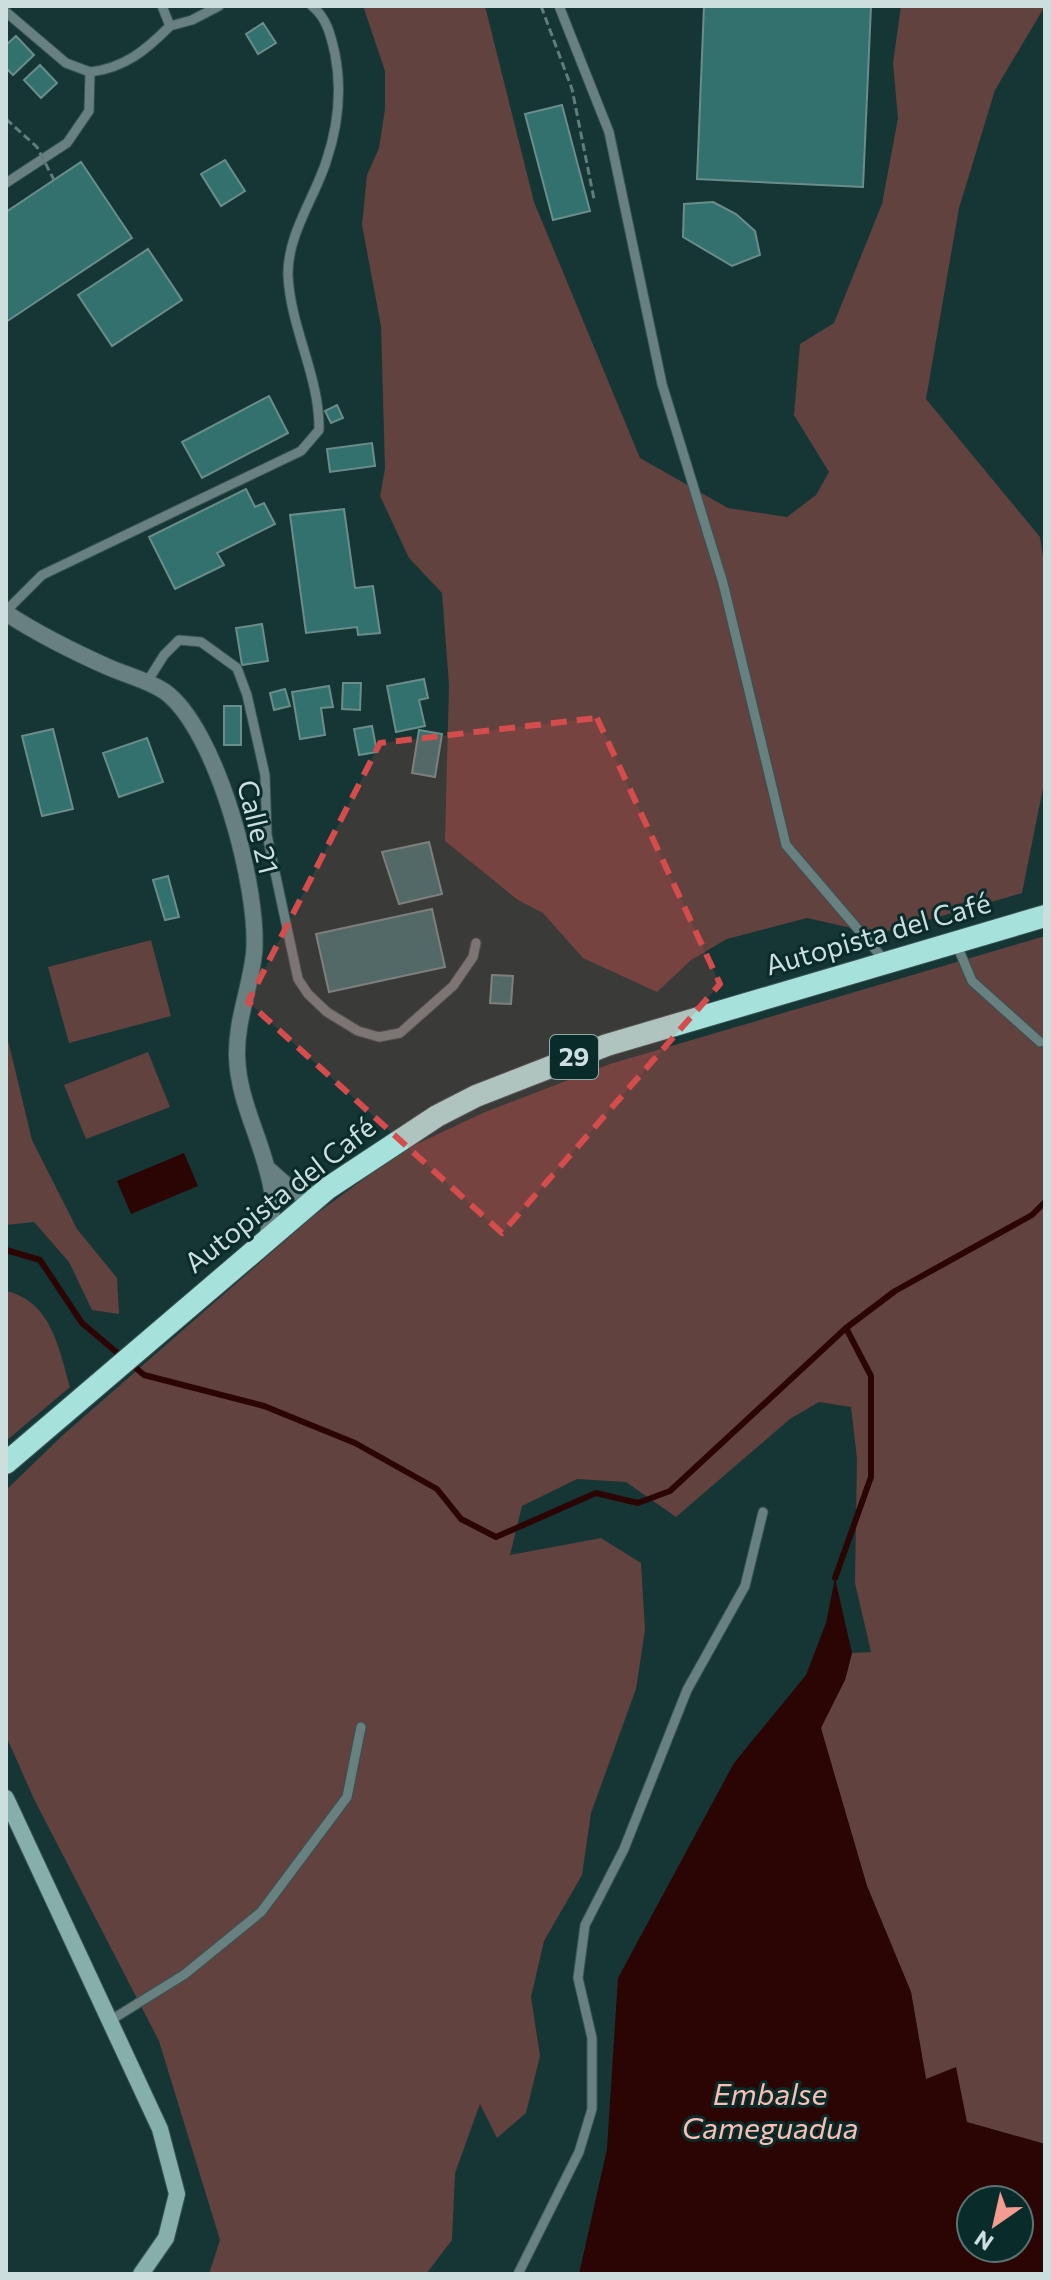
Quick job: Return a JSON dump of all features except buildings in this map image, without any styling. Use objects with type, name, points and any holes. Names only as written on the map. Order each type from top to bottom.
[{"type":"highway","name":"Autopista del Café","points":[[6,1463],[320,1195],[437,1116],[517,1078],[655,1029],[1045,916]]},
{"type":"main road","points":[[6,1798],[160,2129],[177,2194],[166,2238],[141,2274]]},
{"type":"street","name":"Calle 21","points":[[6,612],[47,638],[147,682],[174,698],[195,725],[223,788],[235,828],[252,920],[254,951],[237,1036],[237,1059],[242,1094],[272,1191],[267,1239]]},
{"type":"street","name":"Calle 21","points":[[265,1164],[283,1186],[294,1192],[320,1195]]},
{"type":"lane","points":[[162,6],[170,26]]},
{"type":"lane","points":[[6,12],[66,63],[90,72],[123,65],[148,48],[170,26],[192,20],[219,6]]},
{"type":"lane","points":[[6,612],[42,575],[301,451],[319,430],[320,402],[293,315],[288,273],[294,237],[326,163],[337,122],[339,74],[332,41],[326,24],[312,6]]},
{"type":"lane","points":[[559,6],[609,132],[662,384],[723,583],[786,845],[886,963]]},
{"type":"lane","points":[[6,183],[67,143],[89,111],[90,72]]},
{"type":"lane","points":[[147,682],[164,655],[179,640],[201,642],[237,668],[247,695],[265,775],[267,835],[298,979],[327,1012],[358,1031],[379,1037],[400,1033],[453,986],[473,957],[476,943]]},
{"type":"lane","points":[[956,943],[972,981],[1040,1042]]},
{"type":"lane","points":[[518,2274],[579,2152],[592,2109],[593,2050],[578,1978],[585,1925],[624,1849],[682,1701],[745,1586],[763,1512]]},
{"type":"lane","points":[[111,2020],[185,1974],[261,1912],[347,1797],[361,1727]]},
{"type":"path","points":[[541,6],[572,89],[594,199]]},
{"type":"path","points":[[6,119],[37,147],[54,180]]},
{"type":"highlighted area","points":[[597,718],[720,984],[502,1233],[248,1002],[380,743]]},
{"type":"shaded area","points":[[363,6],[485,6],[534,202],[640,458],[728,508],[787,517],[816,495],[829,472],[794,415],[800,344],[834,323],[882,204],[898,118],[893,63],[901,6],[1045,6],[995,90],[959,208],[926,399],[1040,537],[1045,571],[1045,778],[1022,893],[878,934],[807,918],[727,939],[691,960],[657,992],[583,958],[543,913],[518,900],[445,841],[449,685],[442,593],[409,558],[380,496],[385,469],[381,326],[362,225],[367,175],[379,148],[385,109],[385,71]]},
{"type":"shaded area","points":[[1045,936],[1045,2144],[966,2122],[926,2079],[911,1992],[867,1886],[820,1727],[845,1680],[852,1653],[871,1652],[855,1583],[857,1458],[851,1407],[819,1402],[790,1419],[676,1517],[626,1482],[577,1479],[522,1506],[510,1555],[601,1538],[641,1563],[645,1630],[636,1689],[591,1813],[582,1875],[544,1941],[531,1997],[540,2056],[526,2113],[497,2138],[480,2104],[455,2173],[452,2240],[426,2274],[209,2274],[220,2240],[159,2041],[34,1799],[6,1736],[6,1490],[63,1435],[312,1217],[400,1152],[485,1112],[610,1064]]},
{"type":"shaded area","points":[[151,940],[171,1016],[69,1043],[48,967]]},
{"type":"shaded area","points":[[6,1032],[32,1140],[77,1229],[117,1278],[119,1314],[92,1310],[69,1262],[34,1222],[6,1225]]},
{"type":"shaded area","points":[[148,1052],[170,1107],[86,1139],[64,1085]]},
{"type":"shaded area","points":[[6,1291],[21,1296],[43,1315],[57,1342],[70,1387],[6,1441]]},
{"type":"water","points":[[184,1153],[198,1186],[131,1214],[117,1181]]},
{"type":"water","name":"Embalse Cameguadua","points":[[835,1578],[852,1653],[845,1680],[821,1728],[867,1886],[911,1992],[926,2079],[956,2067],[967,2122],[1045,2144],[1045,2274],[579,2274],[607,2149],[618,1978],[734,1763],[806,1675],[826,1623]]},
{"type":"waterway","points":[[130,1363],[144,1375],[264,1406],[355,1443],[437,1489],[461,1519],[496,1537],[596,1493],[638,1503],[670,1491],[846,1328],[895,1291],[1032,1215],[1045,1202]]},
{"type":"waterway","points":[[6,1250],[40,1260],[82,1323],[121,1356]]},
{"type":"waterway","points":[[835,1578],[871,1477],[871,1376],[846,1328]]}]
